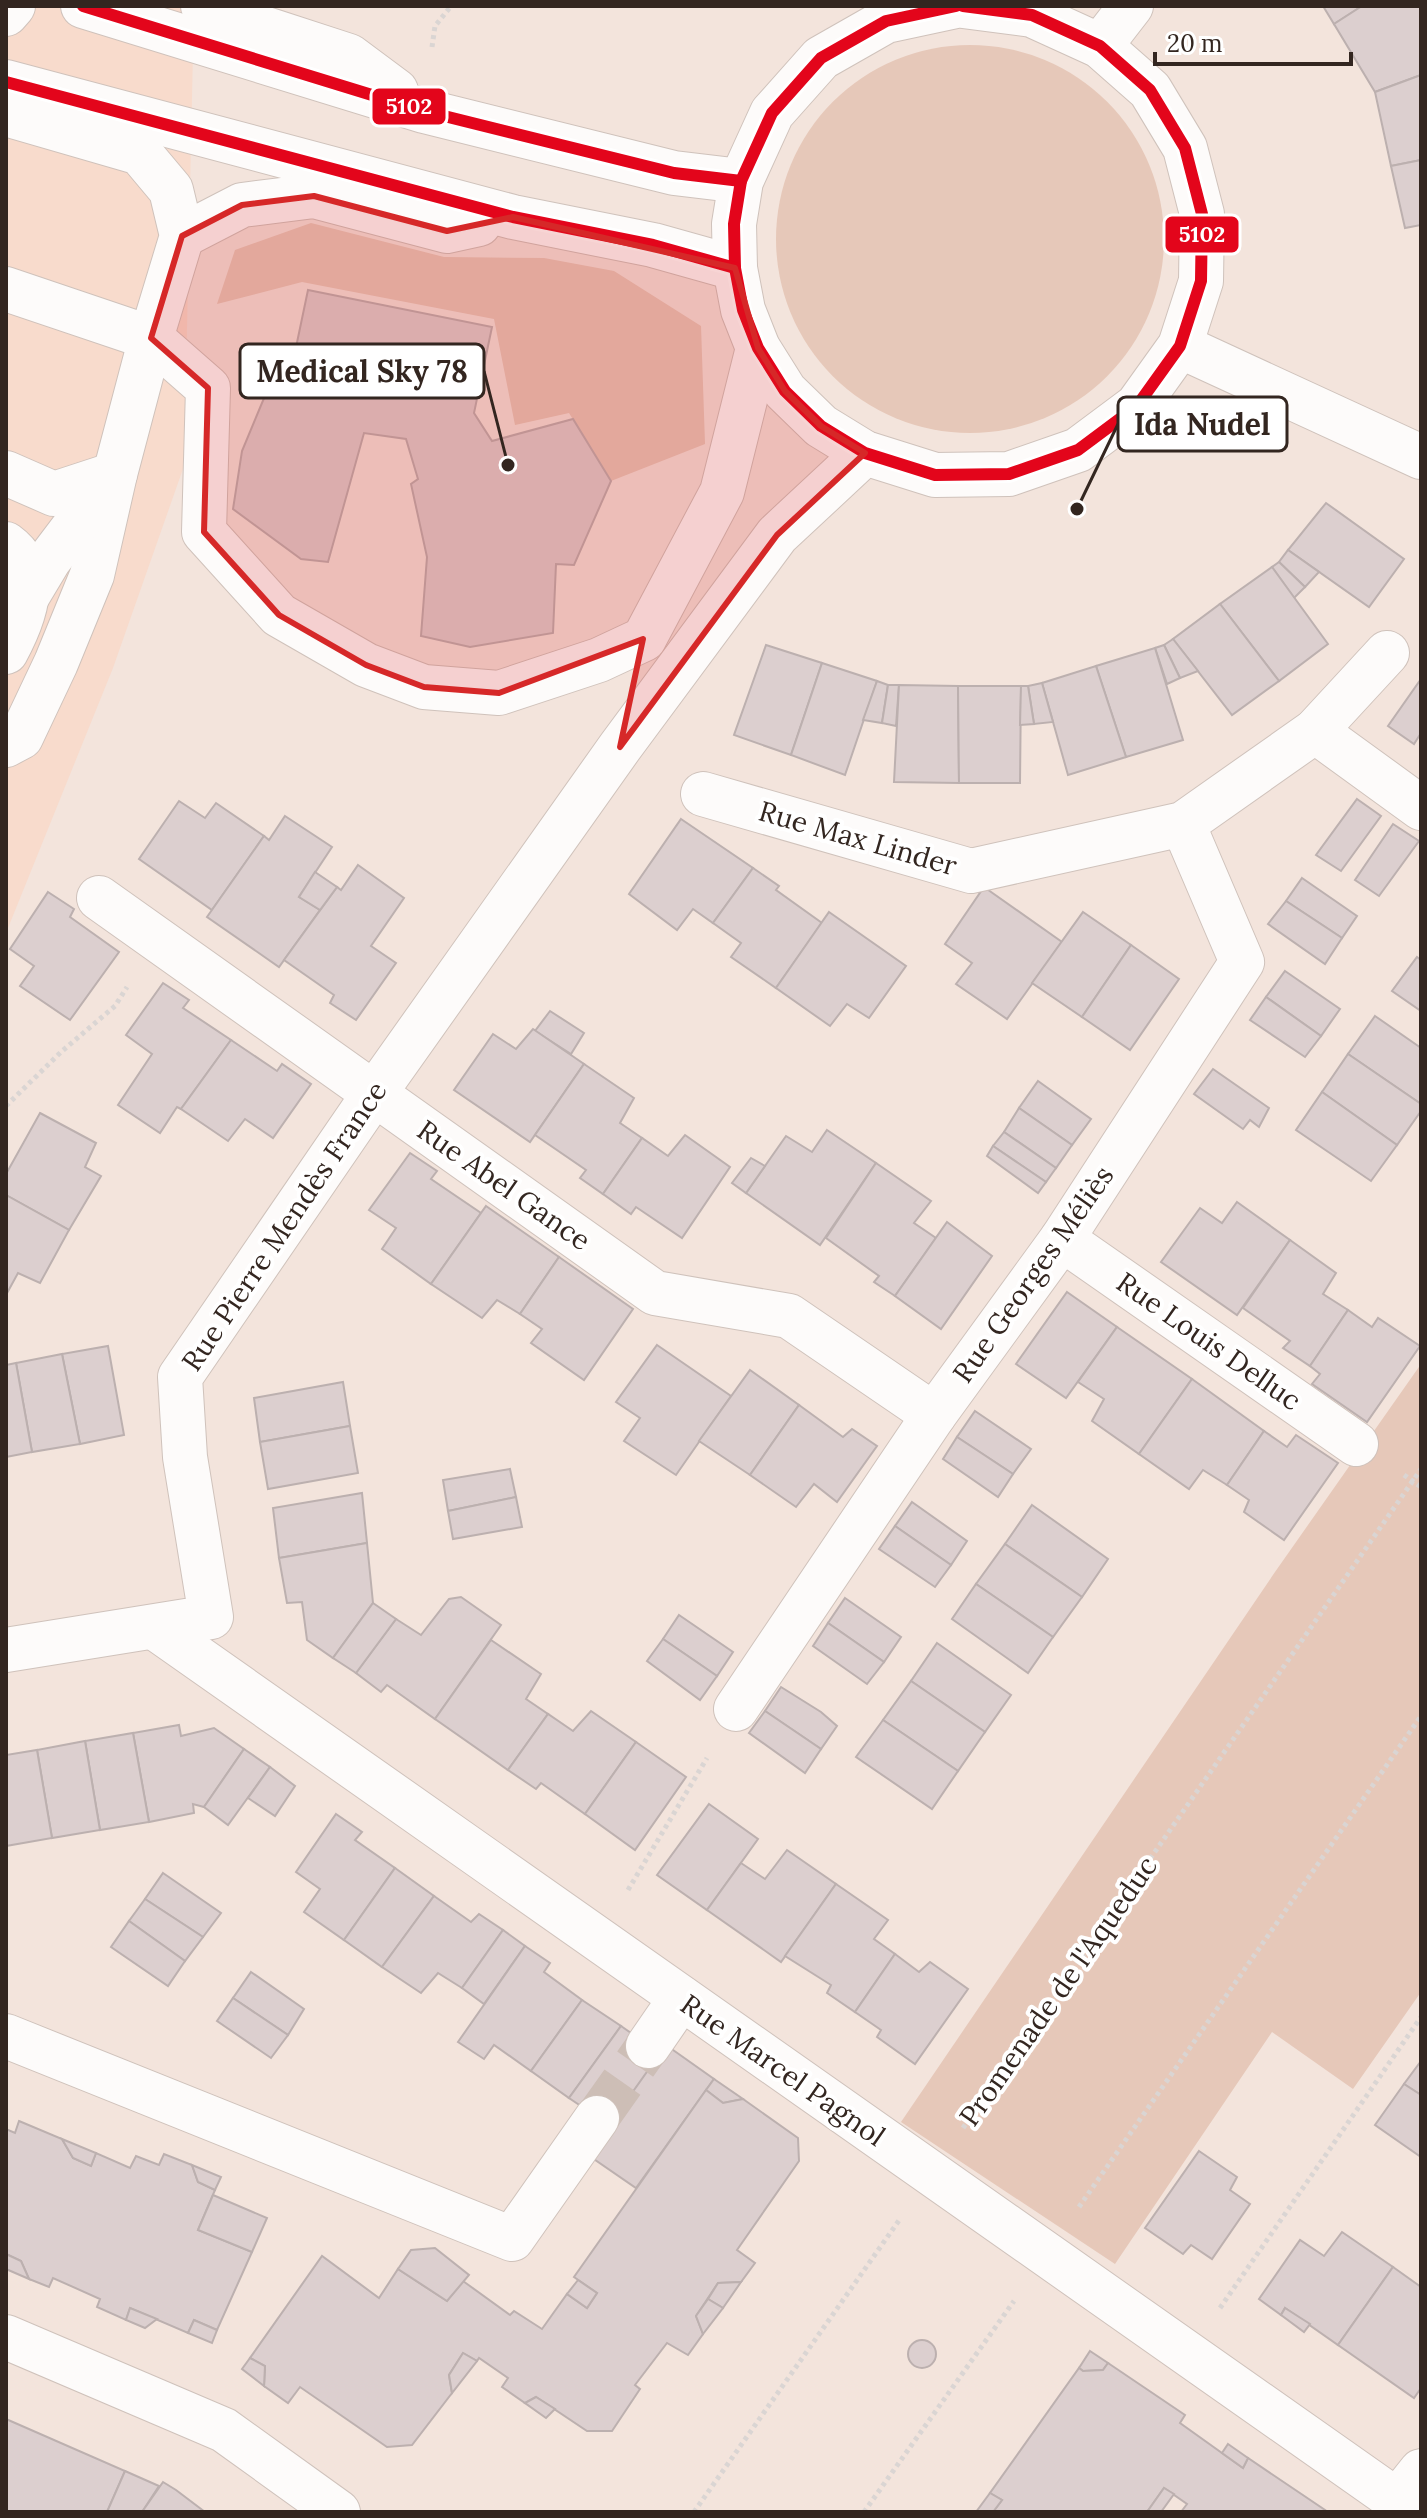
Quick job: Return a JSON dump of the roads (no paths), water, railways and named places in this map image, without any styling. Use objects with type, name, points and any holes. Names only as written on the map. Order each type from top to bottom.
[{"type":"street","points":[[6,14],[13,6]]},
{"type":"street","points":[[83,6],[424,111],[674,173],[741,181]]},
{"type":"street","points":[[203,6],[349,56],[424,111]]},
{"type":"street","points":[[956,6],[886,21],[821,58],[772,113],[741,181],[734,224],[735,268],[743,310],[758,348],[785,391],[821,426],[865,453],[935,475],[1009,474],[1078,450],[1137,406],[1180,346],[1201,281],[1202,214],[1185,148],[1150,90],[1100,46],[1032,15],[963,6]]},
{"type":"street","points":[[1100,46],[1131,6]]},
{"type":"street","points":[[6,82],[513,217],[653,245],[735,268]]},
{"type":"street","points":[[6,114],[140,153],[171,190],[182,236],[151,338],[92,575],[21,737],[6,745]]},
{"type":"street","points":[[182,236],[242,205],[314,196],[447,231],[513,217]]},
{"type":"street","points":[[6,289],[151,338],[208,388],[204,532],[279,615],[366,665],[424,687],[499,693],[599,660],[644,639]]},
{"type":"street","points":[[1180,346],[1421,457]]},
{"type":"street","name":"Rue Pierre Mendès France","points":[[620,747],[644,639],[722,492],[758,348]]},
{"type":"street","name":"Rue Pierre Mendès France","points":[[6,1650],[211,1617],[185,1457],[180,1377],[374,1094],[620,747],[777,535],[865,453]]},
{"type":"street","points":[[6,473],[54,494],[115,474]]},
{"type":"street","points":[[6,652],[28,595],[49,560],[115,474]]},
{"type":"street","points":[[6,544],[13,549],[27,575],[28,595]]},
{"type":"street","name":"Rue Max Linder","points":[[703,794],[971,871],[1183,824],[1315,731],[1387,653]]},
{"type":"street","points":[[1315,731],[1421,808]]},
{"type":"street","name":"Rue Georges Méliès","points":[[736,1709],[934,1415],[1062,1239],[1242,962],[1183,824]]},
{"type":"street","name":"Rue Abel Gance","points":[[99,898],[655,1293],[789,1316],[934,1415]]},
{"type":"street","name":"Rue Louis Delluc","points":[[1062,1239],[1356,1444]]},
{"type":"street","name":"Rue Marcel Pagnol","points":[[154,1627],[1188,2355],[1410,2494]]},
{"type":"street","points":[[648,2046],[681,1998]]},
{"type":"street","points":[[6,2036],[512,2239],[597,2118]]},
{"type":"street","points":[[6,2337],[224,2430],[338,2512]]},
{"type":"tunnel","points":[[597,2118],[648,2046]]},
{"type":"place","name":"Medical Sky 78","points":[[508,465]]},
{"type":"place","name":"Ida Nudel","points":[[1077,509]]}]
